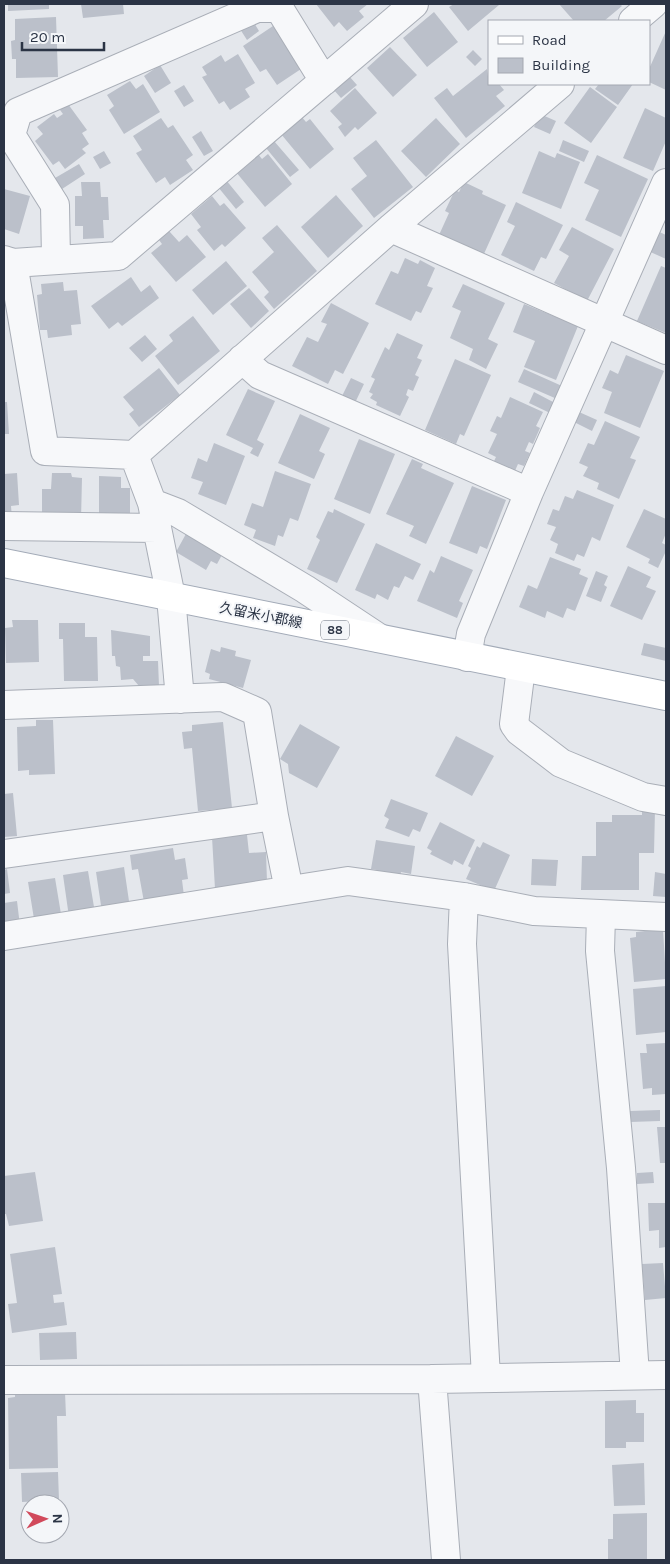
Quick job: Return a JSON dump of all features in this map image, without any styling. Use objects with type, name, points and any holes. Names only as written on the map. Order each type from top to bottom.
[{"type":"main road","name":"久留米小郡線","points":[[4,563],[666,696]]},
{"type":"street","points":[[414,4],[118,256],[8,261],[45,451],[134,455],[391,228],[559,85]]},
{"type":"street","points":[[634,20],[653,4]]},
{"type":"street","points":[[56,259],[55,205],[7,133],[18,112],[257,8],[279,8],[324,81]]},
{"type":"street","points":[[467,657],[471,634],[529,492],[666,183]]},
{"type":"street","points":[[391,228],[603,324],[666,350]]},
{"type":"street","points":[[242,359],[260,374],[529,492]]},
{"type":"street","points":[[134,455],[155,515],[171,597],[180,699]]},
{"type":"street","points":[[4,526],[178,513],[272,569],[379,638]]},
{"type":"street","points":[[521,668],[514,724],[519,731],[561,763],[643,797],[666,801]]},
{"type":"street","points":[[4,705],[223,696],[256,712],[289,890]]},
{"type":"street","points":[[4,854],[274,816]]},
{"type":"street","points":[[4,936],[348,881],[464,897],[534,911],[666,918]]},
{"type":"street","points":[[464,897],[462,944],[486,1377]]},
{"type":"street","points":[[600,915],[600,951],[621,1168],[635,1375]]},
{"type":"street","points":[[4,1380],[432,1379],[666,1375]]},
{"type":"street","points":[[432,1379],[446,1560]]},
{"type":"building","points":[[8,4],[49,4],[49,9],[8,11]]},
{"type":"building","points":[[81,4],[123,4],[124,14],[83,18]]},
{"type":"building","points":[[316,4],[368,4],[359,11],[364,17],[347,31],[339,22],[334,27]]},
{"type":"building","points":[[454,4],[499,5],[468,31],[449,7]]},
{"type":"building","points":[[559,4],[620,4],[622,6],[605,20],[573,20]]},
{"type":"building","points":[[434,12],[458,42],[427,67],[403,38]]},
{"type":"building","points":[[56,17],[58,77],[16,78],[16,59],[12,59],[11,41],[15,40],[15,19]]},
{"type":"building","points":[[253,21],[259,31],[247,40],[240,29]]},
{"type":"building","points":[[273,26],[301,69],[277,85],[266,69],[260,72],[243,46]]},
{"type":"building","points":[[666,31],[666,90],[650,82],[650,67]]},
{"type":"building","points":[[390,47],[417,75],[393,97],[367,68]]},
{"type":"building","points":[[473,50],[482,59],[475,66],[466,57]]},
{"type":"building","points":[[238,54],[255,83],[245,89],[250,97],[230,110],[224,101],[219,104],[202,77],[207,75],[202,67],[221,55],[225,62]]},
{"type":"building","points":[[160,65],[171,83],[155,93],[144,76]]},
{"type":"building","points":[[487,69],[488,85],[500,85],[504,90],[496,96],[505,106],[466,138],[434,98],[447,88],[453,96]]},
{"type":"building","points":[[349,76],[357,85],[341,98],[333,89]]},
{"type":"building","points":[[130,81],[136,89],[143,84],[160,112],[124,134],[109,110],[114,106],[107,95]]},
{"type":"building","points":[[184,85],[194,101],[184,107],[174,91]]},
{"type":"building","points":[[598,85],[632,85],[618,105],[595,89]]},
{"type":"building","points":[[590,87],[617,107],[591,143],[564,123]]},
{"type":"building","points":[[355,88],[377,113],[358,130],[355,127],[345,137],[338,127],[342,124],[330,111]]},
{"type":"building","points":[[68,104],[87,130],[82,133],[89,144],[82,149],[86,153],[65,169],[59,161],[53,165],[35,141],[43,134],[37,127],[54,114],[57,118],[63,114],[60,110]]},
{"type":"building","points":[[645,108],[666,118],[666,141],[653,171],[623,158]]},
{"type":"building","points":[[540,114],[556,121],[550,134],[534,127]]},
{"type":"building","points":[[301,116],[306,122],[310,119],[334,149],[310,169],[281,134]]},
{"type":"building","points":[[161,118],[168,128],[173,125],[193,155],[186,160],[193,170],[170,185],[165,177],[156,183],[136,153],[142,150],[133,136]]},
{"type":"building","points":[[436,118],[460,144],[426,177],[401,151]]},
{"type":"building","points":[[201,131],[213,151],[204,156],[192,137]]},
{"type":"building","points":[[376,140],[413,187],[374,218],[351,189],[367,176],[353,158]]},
{"type":"building","points":[[563,140],[589,151],[584,162],[559,151]]},
{"type":"building","points":[[274,141],[299,170],[290,177],[266,148]]},
{"type":"building","points":[[104,151],[111,163],[100,169],[93,157]]},
{"type":"building","points":[[539,151],[555,158],[557,153],[580,162],[561,209],[522,193]]},
{"type":"building","points":[[258,154],[262,159],[268,154],[292,184],[265,207],[236,172]]},
{"type":"building","points":[[597,155],[648,179],[621,237],[585,220],[599,190],[584,183]]},
{"type":"building","points":[[79,164],[85,174],[62,189],[55,178]]},
{"type":"building","points":[[226,180],[244,202],[236,209],[218,187]]},
{"type":"building","points":[[81,182],[100,182],[101,197],[108,197],[109,220],[103,220],[104,238],[83,239],[83,226],[75,226],[75,196],[82,196]]},
{"type":"building","points":[[464,182],[483,191],[482,194],[506,205],[483,256],[439,235],[449,213],[445,211],[455,190],[459,192]]},
{"type":"building","points":[[4,189],[30,196],[19,234],[4,229]]},
{"type":"building","points":[[336,195],[363,226],[328,258],[301,227]]},
{"type":"building","points":[[212,196],[220,206],[224,203],[246,228],[225,247],[222,244],[214,251],[197,230],[201,227],[191,214]]},
{"type":"building","points":[[516,202],[563,225],[546,259],[541,257],[534,271],[501,255],[515,226],[507,222]]},
{"type":"building","points":[[277,225],[317,271],[274,309],[264,297],[269,292],[252,272],[274,252],[262,238]]},
{"type":"building","points":[[572,227],[614,249],[587,301],[554,283],[569,256],[559,250]]},
{"type":"building","points":[[655,230],[666,235],[666,259],[646,250]]},
{"type":"building","points":[[169,231],[179,242],[187,235],[206,257],[176,282],[151,253],[162,244],[159,240]]},
{"type":"building","points":[[405,258],[418,264],[420,260],[435,268],[427,286],[433,288],[421,313],[416,311],[411,321],[375,304],[391,271],[398,274]]},
{"type":"building","points":[[226,261],[247,286],[213,315],[192,290]]},
{"type":"building","points":[[661,266],[666,268],[666,333],[637,321]]},
{"type":"building","points":[[131,277],[141,292],[150,285],[159,298],[122,326],[118,322],[109,329],[91,306]]},
{"type":"building","points":[[63,282],[64,291],[77,290],[81,324],[71,325],[72,335],[48,338],[47,330],[40,330],[37,295],[42,294],[41,284]]},
{"type":"building","points":[[463,284],[505,303],[488,339],[498,344],[486,369],[469,360],[473,349],[450,338],[461,311],[452,307]]},
{"type":"building","points":[[249,288],[269,311],[251,328],[230,304]]},
{"type":"building","points":[[331,303],[369,323],[343,374],[335,370],[328,384],[292,366],[307,337],[318,342],[327,324],[321,322]]},
{"type":"building","points":[[524,304],[578,326],[556,380],[524,367],[535,341],[513,332]]},
{"type":"building","points":[[193,316],[220,351],[178,385],[155,356],[173,341],[169,335]]},
{"type":"building","points":[[397,333],[423,345],[417,358],[422,360],[415,375],[419,377],[413,391],[408,389],[406,395],[409,397],[400,416],[376,405],[377,402],[370,398],[373,394],[369,392],[375,379],[371,377],[385,347],[389,350]]},
{"type":"building","points":[[145,335],[157,349],[142,362],[129,348]]},
{"type":"building","points":[[626,355],[664,371],[640,428],[604,413],[612,392],[602,388],[610,370],[618,374]]},
{"type":"building","points":[[455,359],[491,375],[464,436],[460,434],[456,444],[425,430]]},
{"type":"building","points":[[159,368],[180,395],[139,427],[129,414],[134,410],[123,397]]},
{"type":"building","points":[[524,369],[562,386],[557,399],[518,382]]},
{"type":"building","points":[[351,378],[364,384],[354,405],[341,398]]},
{"type":"building","points":[[248,389],[275,401],[257,440],[264,444],[258,457],[250,453],[253,448],[226,435]]},
{"type":"building","points":[[534,392],[555,403],[550,413],[529,403]]},
{"type":"building","points":[[510,397],[543,412],[536,426],[540,428],[533,444],[529,442],[525,451],[530,453],[524,466],[518,464],[514,473],[493,463],[496,457],[488,453],[497,434],[490,431],[497,416],[501,418]]},
{"type":"building","points":[[4,402],[7,402],[9,434],[4,434]]},
{"type":"building","points":[[579,412],[597,420],[592,431],[574,422]]},
{"type":"building","points":[[300,414],[330,428],[319,451],[325,454],[314,479],[278,463]]},
{"type":"building","points":[[605,421],[640,437],[630,458],[636,460],[619,499],[597,489],[599,483],[583,476],[588,467],[579,463],[588,443],[594,445]]},
{"type":"building","points":[[359,439],[395,454],[370,514],[334,499]]},
{"type":"building","points":[[214,443],[245,456],[226,505],[198,494],[203,482],[191,478],[198,458],[207,462]]},
{"type":"building","points":[[412,459],[423,464],[421,468],[454,483],[426,544],[409,536],[414,526],[386,514]]},
{"type":"building","points":[[275,471],[311,484],[298,521],[290,518],[283,537],[278,535],[275,546],[253,538],[256,530],[244,525],[252,503],[263,507]]},
{"type":"building","points":[[17,473],[19,505],[11,506],[12,518],[4,518],[4,474]]},
{"type":"building","points":[[52,473],[71,473],[72,477],[82,478],[81,520],[42,520],[42,489],[51,489]]},
{"type":"building","points":[[99,476],[121,477],[121,488],[130,488],[130,521],[99,521]]},
{"type":"building","points":[[472,486],[506,500],[487,549],[480,546],[477,554],[449,543]]},
{"type":"building","points":[[577,490],[614,505],[600,541],[592,537],[584,557],[577,554],[574,561],[555,553],[558,544],[550,540],[556,527],[547,524],[553,509],[559,511],[565,496],[573,499]]},
{"type":"building","points":[[334,509],[365,524],[337,583],[307,569],[320,540],[316,537],[328,511],[333,513]]},
{"type":"building","points":[[644,509],[666,519],[666,533],[662,543],[666,545],[666,551],[658,568],[648,563],[650,559],[626,547]]},
{"type":"building","points":[[187,532],[223,553],[217,564],[211,561],[206,570],[176,552]]},
{"type":"building","points":[[376,543],[421,564],[413,580],[405,576],[399,588],[394,586],[388,600],[377,594],[375,599],[355,590]]},
{"type":"building","points":[[441,556],[473,570],[459,601],[463,603],[457,618],[417,601],[430,570],[434,573]]},
{"type":"building","points":[[550,557],[581,569],[579,574],[588,578],[575,611],[567,608],[563,618],[547,611],[545,618],[519,607],[528,585],[537,589]]},
{"type":"building","points":[[628,566],[651,577],[646,587],[656,591],[642,620],[610,606]]},
{"type":"building","points":[[596,571],[608,576],[604,585],[607,587],[601,602],[586,596]]},
{"type":"building","points":[[12,620],[38,620],[39,662],[6,663],[5,628],[13,627]]},
{"type":"building","points":[[59,623],[85,623],[85,637],[97,637],[98,681],[64,681],[63,639],[59,639]]},
{"type":"building","points":[[111,630],[150,636],[150,656],[143,656],[143,661],[158,661],[159,686],[139,686],[133,679],[121,680],[120,667],[116,666],[115,656],[112,656]]},
{"type":"building","points":[[644,643],[666,648],[666,661],[641,655]]},
{"type":"building","points":[[221,647],[236,651],[235,656],[251,660],[243,688],[209,679],[210,674],[205,672],[211,649],[220,652]]},
{"type":"building","points":[[36,720],[53,720],[55,774],[29,775],[29,770],[18,771],[17,727],[36,726]]},
{"type":"building","points":[[223,722],[232,808],[198,811],[192,748],[184,749],[182,732],[192,731],[192,725]]},
{"type":"building","points":[[300,724],[340,747],[317,788],[289,773],[288,764],[280,759]]},
{"type":"building","points":[[456,736],[494,756],[472,796],[435,776]]},
{"type":"building","points":[[13,793],[17,836],[4,837],[4,794]]},
{"type":"building","points":[[391,799],[428,813],[420,832],[413,829],[409,837],[385,828],[389,819],[384,816]]},
{"type":"building","points":[[642,810],[655,810],[654,853],[639,853],[639,890],[581,890],[582,856],[596,856],[596,822],[612,822],[612,815],[642,815]]},
{"type":"building","points":[[440,822],[475,840],[463,865],[454,860],[452,865],[430,854],[432,851],[427,848]]},
{"type":"building","points":[[247,835],[249,853],[266,852],[267,882],[215,889],[212,837]]},
{"type":"building","points":[[376,840],[415,846],[411,874],[401,872],[400,877],[376,873],[377,870],[371,869]]},
{"type":"building","points":[[483,842],[510,855],[494,891],[466,879],[471,868],[468,866],[477,846],[480,848]]},
{"type":"building","points":[[173,848],[175,860],[185,858],[188,879],[182,880],[184,896],[144,902],[138,869],[132,870],[130,855]]},
{"type":"building","points":[[532,859],[558,860],[556,886],[531,885]]},
{"type":"building","points":[[124,867],[130,908],[102,912],[96,872]]},
{"type":"building","points":[[7,869],[10,893],[4,894],[4,870]]},
{"type":"building","points":[[88,871],[95,913],[69,917],[63,875]]},
{"type":"building","points":[[655,872],[666,874],[666,897],[653,896]]},
{"type":"building","points":[[55,878],[62,920],[35,925],[28,882]]},
{"type":"building","points":[[17,901],[20,926],[4,928],[4,903]]},
{"type":"building","points":[[663,929],[666,979],[634,982],[630,938],[636,937],[636,932]]},
{"type":"building","points":[[666,986],[666,1032],[636,1035],[633,989]]},
{"type":"building","points":[[666,1043],[666,1094],[652,1095],[652,1088],[643,1089],[640,1053],[647,1053],[646,1044]]},
{"type":"building","points":[[660,1110],[660,1121],[630,1122],[630,1111]]},
{"type":"building","points":[[657,1127],[666,1127],[666,1163],[660,1163]]},
{"type":"building","points":[[35,1172],[43,1221],[9,1226],[6,1214],[4,1214],[4,1176]]},
{"type":"building","points":[[653,1172],[654,1183],[637,1184],[637,1173]]},
{"type":"building","points":[[648,1203],[666,1203],[666,1247],[659,1248],[659,1230],[649,1231]]},
{"type":"building","points":[[55,1247],[62,1294],[53,1295],[54,1303],[64,1302],[67,1325],[12,1333],[8,1304],[17,1303],[10,1254]]},
{"type":"building","points":[[663,1263],[666,1298],[645,1300],[642,1264]]},
{"type":"building","points":[[76,1332],[77,1359],[40,1360],[39,1333]]},
{"type":"building","points":[[65,1392],[66,1416],[57,1416],[58,1468],[9,1469],[8,1398],[15,1397],[15,1393]]},
{"type":"building","points":[[636,1400],[636,1413],[644,1413],[644,1442],[626,1442],[626,1448],[605,1448],[605,1401]]},
{"type":"building","points":[[644,1463],[645,1505],[614,1506],[612,1465]]},
{"type":"building","points":[[58,1472],[59,1494],[22,1494],[21,1473]]},
{"type":"building","points":[[647,1513],[647,1560],[608,1560],[608,1539],[613,1539],[613,1514]]}]
